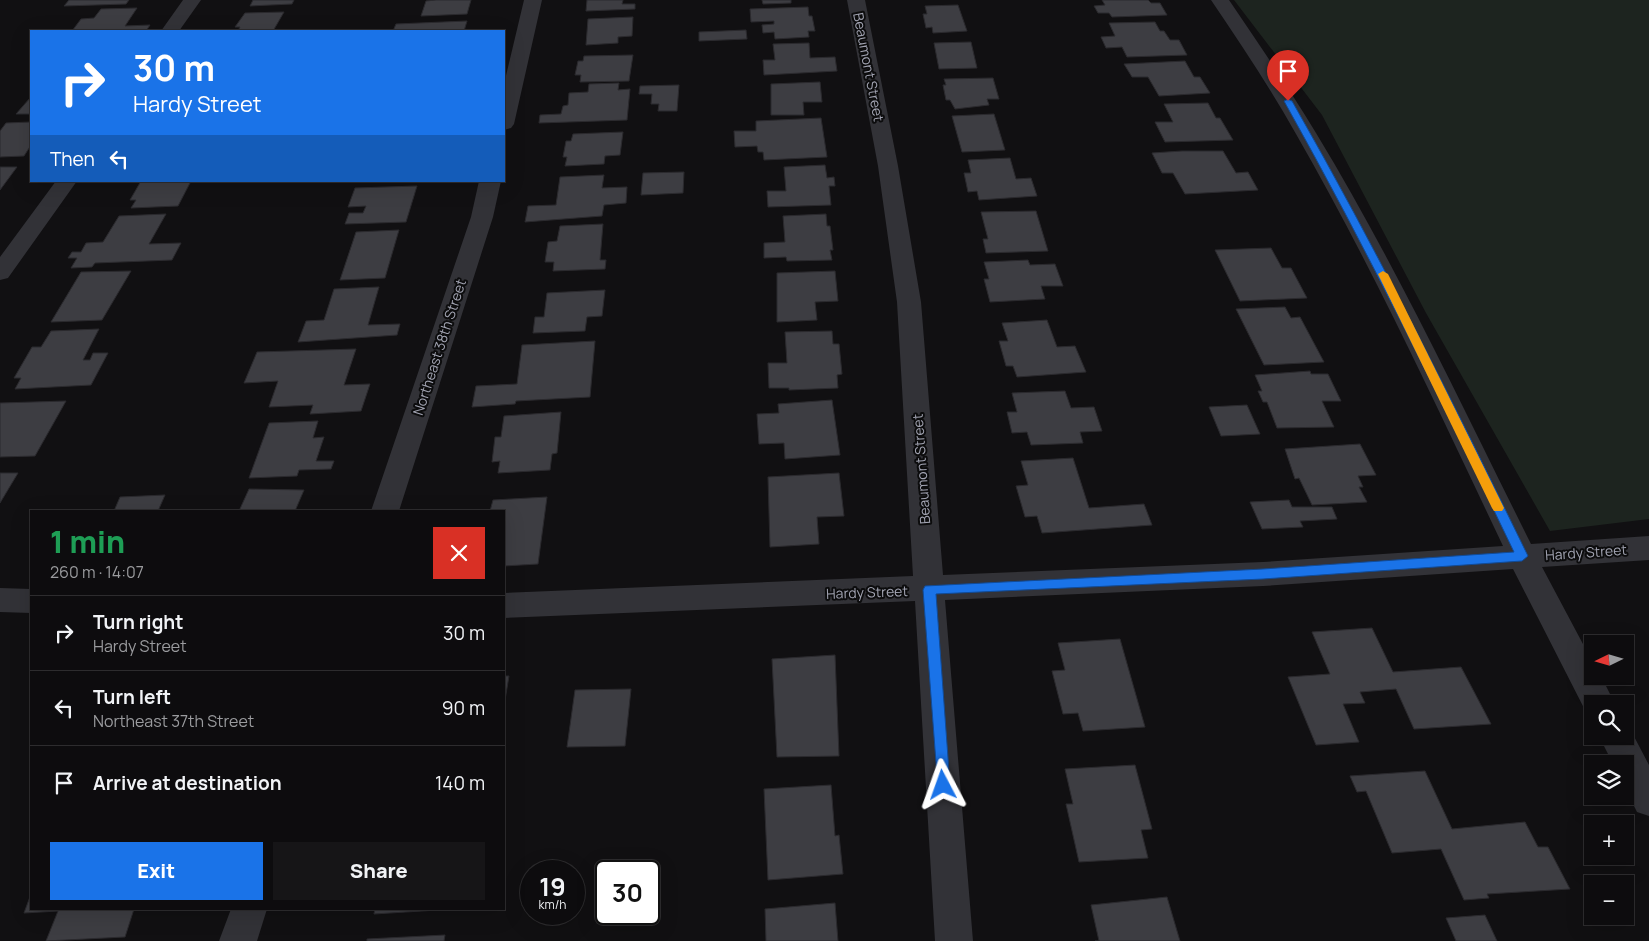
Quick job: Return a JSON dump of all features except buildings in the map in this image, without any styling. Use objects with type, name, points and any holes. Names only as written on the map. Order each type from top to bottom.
[{"type":"street","points":[[171,30],[192,0]]},
{"type":"street","points":[[505,120],[533,0]]},
{"type":"street","name":"Beaumont Street","points":[[856,0],[888,166],[909,302],[954,941]]},
{"type":"street","points":[[1220,0],[1288,101],[1354,218],[1522,556],[1594,695]]},
{"type":"street","points":[[0,273],[66,182]]},
{"type":"street","name":"Northeast 38th Street","points":[[385,510],[482,217],[490,182]]},
{"type":"street","name":"Hardy Street","points":[[505,606],[929,590],[1263,574],[1649,548]]},
{"type":"street","points":[[0,600],[30,601]]},
{"type":"street","points":[[1621,745],[1649,800]]},
{"type":"street","points":[[238,941],[249,910]]},
{"type":"shaded area","points":[[1234,0],[1649,0],[1649,519],[1550,531],[1426,313],[1322,115]]},
{"type":"slow traffic","points":[[1383,274],[1498,508]]},
{"type":"route","points":[[943,785],[929,590],[1263,574],[1522,556],[1354,218],[1288,101]]}]
